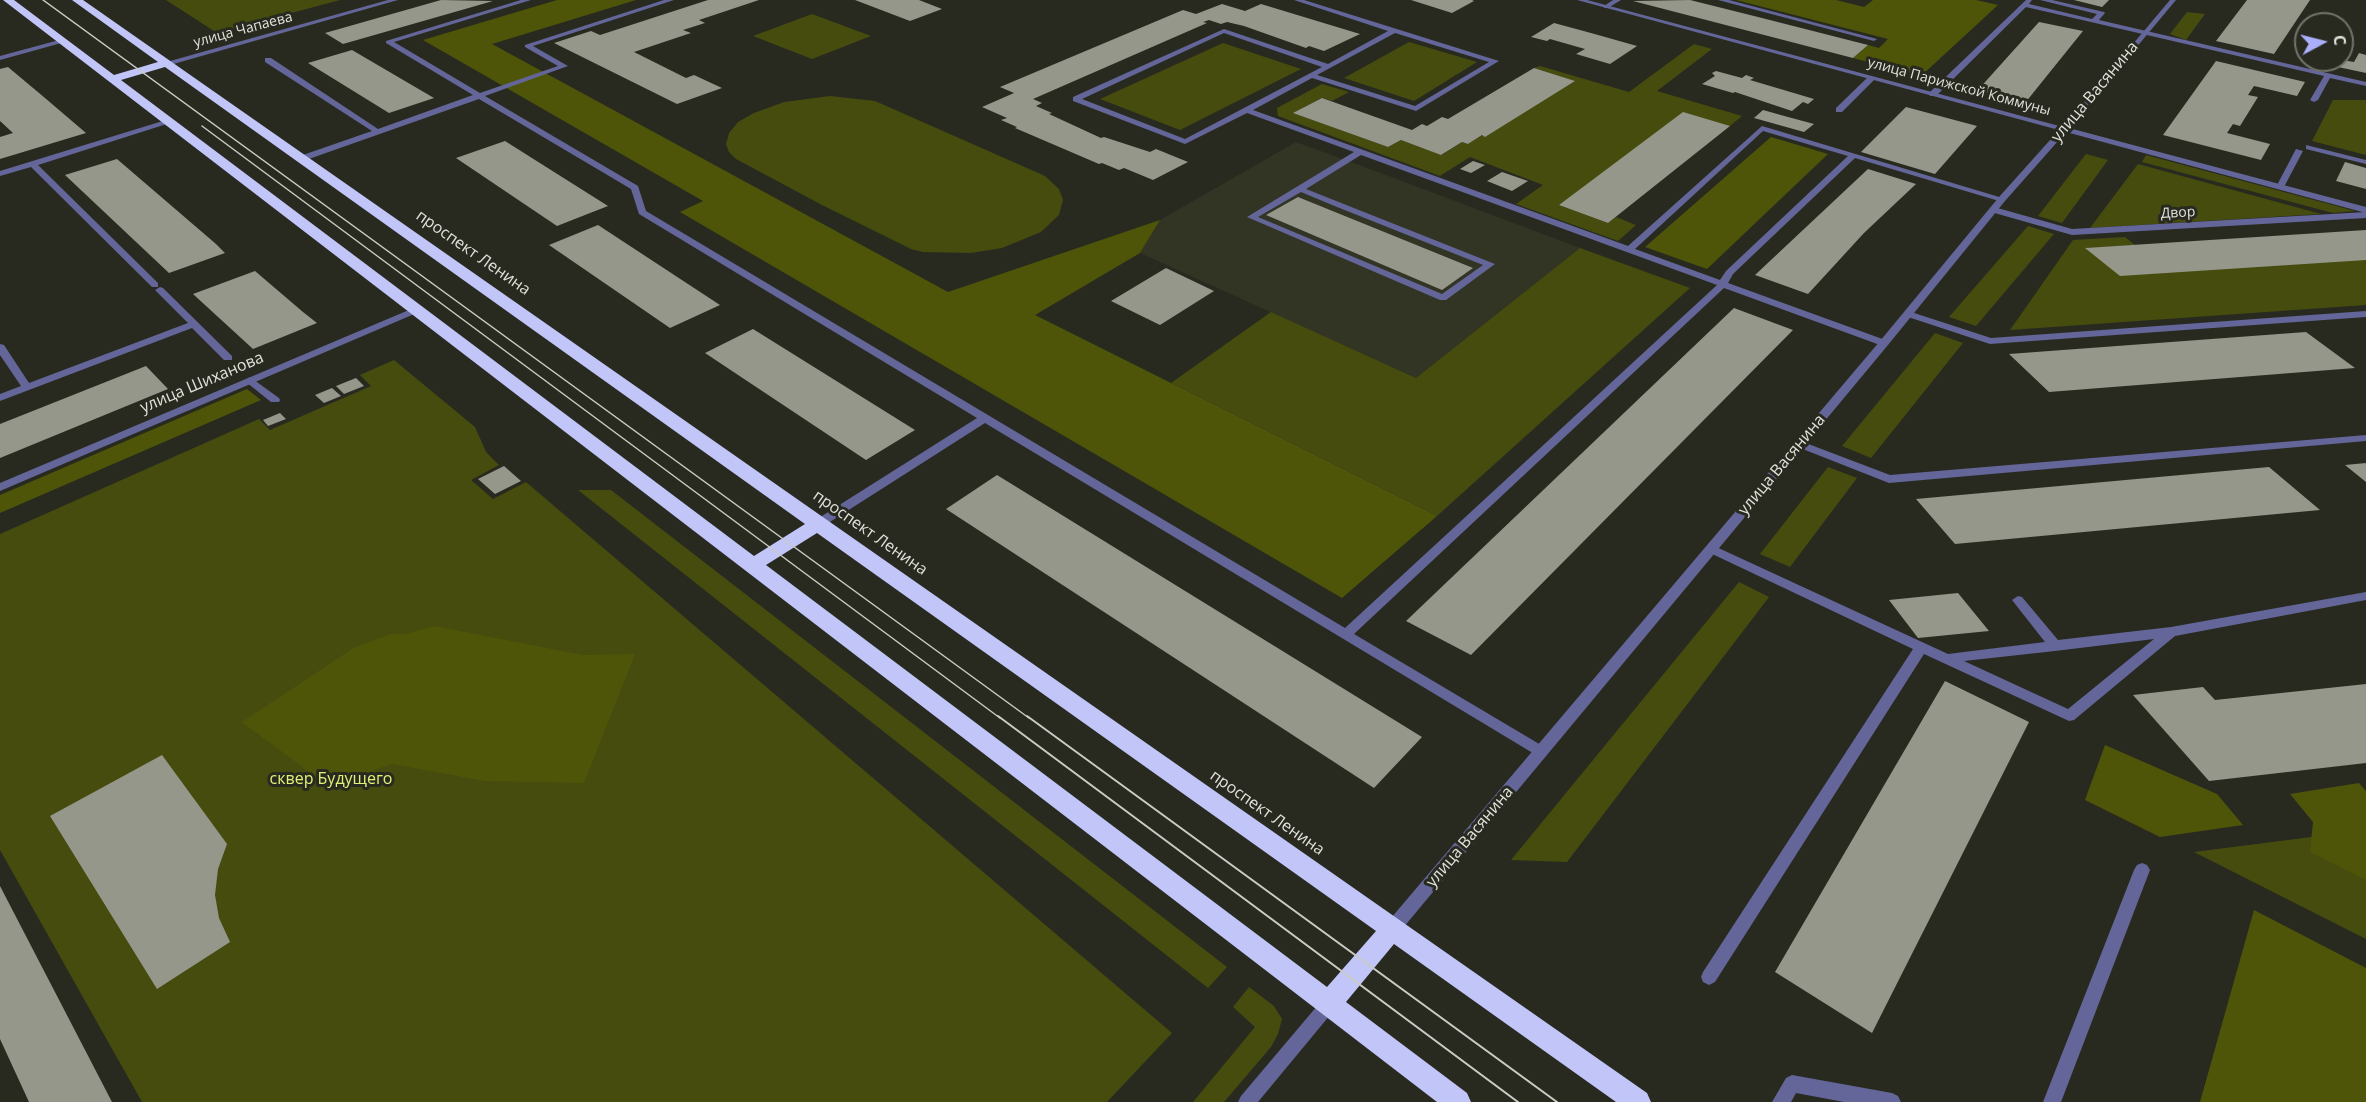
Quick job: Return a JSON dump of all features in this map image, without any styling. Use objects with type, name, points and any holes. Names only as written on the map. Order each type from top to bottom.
[{"type":"highway","points":[[8,0],[1458,1102]]},
{"type":"highway","name":"проспект Ленина","points":[[77,0],[1638,1102]]},
{"type":"highway","points":[[112,79],[166,63]]},
{"type":"highway","points":[[752,566],[818,524]]},
{"type":"highway","points":[[1329,1004],[1392,929]]},
{"type":"street","name":"улица Чапаева","points":[[166,63],[395,0]]},
{"type":"street","points":[[528,0],[388,42],[635,188],[642,212],[1541,752]]},
{"type":"street","points":[[303,158],[564,66],[527,46],[671,0]]},
{"type":"street","points":[[1297,0],[1495,61],[1416,109],[1314,76]]},
{"type":"street","name":"улица Парижской Коммуны","points":[[1580,0],[2366,210]]},
{"type":"street","points":[[1606,7],[1618,0]]},
{"type":"street","points":[[1721,0],[1874,39]]},
{"type":"street","points":[[2043,0],[2102,13],[2093,22]]},
{"type":"street","name":"улица Васянина","points":[[1392,929],[1908,315],[2002,199],[2064,130],[2173,0]]},
{"type":"street","points":[[1933,94],[2027,3],[2093,22],[2294,67]]},
{"type":"street","points":[[1330,67],[1224,32],[1076,99],[1185,142],[1314,76],[1330,67],[1394,31]]},
{"type":"street","points":[[0,58],[63,41]]},
{"type":"street","points":[[268,60],[378,132]]},
{"type":"street","points":[[2314,72],[2366,84]]},
{"type":"street","points":[[2314,100],[2328,75]]},
{"type":"street","points":[[1839,110],[1872,78]]},
{"type":"street","points":[[1247,110],[1884,343]]},
{"type":"street","points":[[0,174],[169,122]]},
{"type":"street","points":[[1629,250],[1762,128],[2002,199]]},
{"type":"street","points":[[2309,147],[2366,162]]},
{"type":"street","points":[[2280,187],[2299,151]]},
{"type":"street","points":[[1300,189],[1490,264],[1443,298],[1251,217],[1360,152]]},
{"type":"street","points":[[1346,634],[1722,285],[1729,273],[1854,155]]},
{"type":"street","points":[[33,164],[228,358]]},
{"type":"street","name":"Двор","points":[[1994,210],[2072,232],[2366,215]]},
{"type":"street","name":"улица Шиханова","points":[[0,487],[416,310]]},
{"type":"street","points":[[1908,315],[1990,341],[2366,314]]},
{"type":"street","points":[[0,398],[194,324]]},
{"type":"street","points":[[0,346],[27,388]]},
{"type":"street","points":[[250,380],[275,400]]},
{"type":"street","points":[[818,524],[985,418]]},
{"type":"street","points":[[1799,444],[1888,479],[2366,438]]},
{"type":"street","points":[[1712,549],[2069,716],[2170,632]]},
{"type":"street","points":[[1948,658],[2170,632],[2366,596]]},
{"type":"street","points":[[2018,600],[2055,646]]},
{"type":"street","points":[[1709,977],[1922,646]]},
{"type":"street","points":[[2052,1102],[2142,870]]},
{"type":"street","points":[[1247,1102],[1329,1004]]},
{"type":"street","points":[[1781,1102],[1792,1084],[1892,1102]]},
{"type":"shaded area","points":[[1296,142],[1580,248],[1416,378],[1140,253],[1160,220]]},
{"type":"green space","points":[[166,0],[340,0],[217,33]]},
{"type":"green space","points":[[557,0],[636,0],[492,44],[948,292],[1160,220],[1140,253],[1035,315],[1437,516],[1342,598],[680,212],[703,201],[423,40]]},
{"type":"green space","points":[[1736,0],[1836,0],[1864,7],[1873,0],[1976,0],[1998,5],[1921,76],[1853,58],[1868,45],[1879,48],[1888,39]]},
{"type":"green space","points":[[2187,12],[2205,14],[2186,40],[2170,34]]},
{"type":"green space","points":[[812,14],[871,36],[812,59],[753,36]]},
{"type":"green space","points":[[1409,42],[1477,62],[1414,101],[1344,78]]},
{"type":"green space","points":[[1223,43],[1301,69],[1180,130],[1100,99]]},
{"type":"green space","points":[[1694,44],[1712,49],[1657,91],[1742,116],[1730,126],[1559,205],[1608,223],[1616,217],[1636,225],[1618,241],[1516,204],[1543,185],[1470,157],[1440,176],[1278,116],[1277,108],[1322,84],[1349,92],[1332,101],[1322,98],[1294,113],[1388,147],[1401,140],[1442,155],[1462,142],[1468,144],[1482,135],[1485,136],[1574,81],[1534,68],[1540,66],[1629,92]]},
{"type":"green space","points":[[830,96],[875,101],[1045,176],[1059,189],[1063,200],[1059,215],[1041,232],[1002,248],[971,253],[923,252],[911,249],[822,205],[736,159],[729,152],[726,144],[729,133],[738,122],[754,113],[784,102]]},
{"type":"green space","points":[[2333,100],[2366,100],[2366,155],[2312,141]]},
{"type":"green space","points":[[1771,137],[1828,154],[1707,269],[1645,247]]},
{"type":"green space","points":[[2086,154],[2108,160],[2062,223],[2038,216]]},
{"type":"green space","points":[[2146,155],[2355,211],[2333,213],[2142,162]]},
{"type":"green space","points":[[2138,164],[2321,214],[2090,228]]},
{"type":"green space","points":[[2028,226],[2054,234],[1976,326],[1949,317]]},
{"type":"green space","points":[[2125,237],[2135,245],[2086,248],[2366,260],[2366,305],[2010,330],[2073,240]]},
{"type":"green space","points":[[1580,248],[1690,288],[1437,516],[1171,383],[1271,312],[1416,378]]},
{"type":"green space","points":[[1935,333],[1963,343],[1871,458],[1842,446]]},
{"type":"green space","name":"сквер Будущего","points":[[394,360],[475,427],[486,452],[499,465],[471,480],[493,499],[526,482],[1172,1033],[1107,1102],[142,1102],[0,850],[0,534],[259,419],[270,430],[371,386],[360,375]]},
{"type":"green space","points":[[247,389],[261,400],[0,513],[0,495]]},
{"type":"green space","points":[[1828,467],[1857,478],[1790,567],[1760,554]]},
{"type":"green space","points":[[578,490],[611,490],[1227,967],[1208,988]]},
{"type":"green space","points":[[1739,582],[1769,597],[1567,862],[1511,860]]},
{"type":"green space","points":[[434,626],[583,655],[635,654],[584,783],[485,781],[392,764],[328,786],[242,722],[355,647],[391,634],[407,634]]},
{"type":"green space","points":[[2105,745],[2217,794],[2243,825],[2160,837],[2085,800]]},
{"type":"green space","points":[[2359,783],[2366,791],[2366,880],[2310,852],[2313,822],[2290,794]]},
{"type":"green space","points":[[2366,830],[2366,939],[2194,852]]},
{"type":"green space","points":[[2254,910],[2366,968],[2366,1102],[2200,1102]]},
{"type":"green space","points":[[1249,987],[1274,1006],[1282,1019],[1278,1034],[1271,1047],[1224,1102],[1193,1102],[1255,1027],[1233,1007]]},
{"type":"building","points":[[441,0],[493,1],[343,44],[325,33]]},
{"type":"building","points":[[708,0],[759,0],[699,20],[705,23],[683,30],[691,33],[634,52],[686,78],[694,75],[722,88],[677,104],[554,43],[591,31],[600,35]]},
{"type":"building","points":[[855,0],[919,0],[942,9],[910,21]]},
{"type":"building","points":[[1411,0],[1472,0],[1474,1],[1452,13]]},
{"type":"building","points":[[1690,0],[1868,45],[1853,58],[1633,1]]},
{"type":"building","points":[[2074,0],[2109,0],[2102,7]]},
{"type":"building","points":[[2247,0],[2310,0],[2302,12],[2294,12],[2294,24],[2274,54],[2216,41]]},
{"type":"building","points":[[1222,4],[1245,11],[1261,4],[1360,34],[1324,51],[1309,46],[1306,48],[1244,26],[1227,22],[1221,24],[1209,20],[1203,22],[1207,23],[1033,99],[1042,103],[1036,106],[1052,113],[1049,114],[1101,138],[1150,152],[1156,149],[1188,162],[1153,180],[1124,168],[1119,170],[1102,163],[1099,164],[1015,128],[1017,127],[1001,120],[1007,118],[982,107],[1014,93],[1000,87],[1183,10],[1196,14]]},
{"type":"building","points":[[2039,22],[2083,31],[2025,103],[1977,91]]},
{"type":"building","points":[[1554,23],[1637,46],[1610,64],[1576,54],[1585,49],[1550,39],[1547,41],[1531,37]]},
{"type":"building","points":[[352,50],[434,98],[389,113],[308,63]]},
{"type":"building","points":[[2359,53],[2366,55],[2366,73],[2354,70],[2354,62]]},
{"type":"building","points":[[2216,61],[2305,82],[2297,96],[2254,86],[2248,95],[2258,97],[2240,126],[2233,124],[2227,133],[2270,144],[2261,160],[2163,135]]},
{"type":"building","points":[[8,67],[86,133],[0,159],[0,137],[13,133],[0,121],[0,69]]},
{"type":"building","points":[[1534,68],[1575,81],[1485,137],[1482,135],[1468,144],[1462,142],[1441,155],[1401,140],[1388,147],[1293,113],[1322,98],[1412,130],[1422,124],[1427,126],[1442,117],[1448,119]]},
{"type":"building","points":[[1716,71],[1742,78],[1746,75],[1754,78],[1750,80],[1814,99],[1808,104],[1803,102],[1792,111],[1735,92],[1702,84],[1715,76],[1712,73]]},
{"type":"building","points":[[1906,107],[1977,126],[1935,174],[1861,152]]},
{"type":"building","points":[[1763,110],[1814,124],[1804,132],[1754,118]]},
{"type":"building","points":[[1683,112],[1730,126],[1608,223],[1559,205]]},
{"type":"building","points":[[505,141],[608,206],[557,226],[456,158]]},
{"type":"building","points":[[117,159],[225,253],[169,273],[65,175]]},
{"type":"building","points":[[1473,161],[1485,165],[1471,173],[1460,169]]},
{"type":"building","points":[[2345,162],[2366,168],[2366,189],[2336,181]]},
{"type":"building","points":[[1868,169],[1916,184],[1864,233],[1808,294],[1755,275]]},
{"type":"building","points":[[1502,172],[1528,181],[1512,191],[1487,181]]},
{"type":"building","points":[[1298,197],[1473,268],[1442,290],[1266,215]]},
{"type":"building","points":[[598,225],[720,305],[670,328],[549,245]]},
{"type":"building","points":[[2366,230],[2366,260],[2120,276],[2085,248]]},
{"type":"building","points":[[1166,268],[1214,291],[1160,325],[1111,301]]},
{"type":"building","points":[[255,271],[317,323],[253,349],[193,294]]},
{"type":"building","points":[[1734,308],[1793,330],[1471,655],[1406,621]]},
{"type":"building","points":[[753,329],[915,430],[866,460],[705,353]]},
{"type":"building","points":[[2306,332],[2355,368],[2049,392],[2009,354]]},
{"type":"building","points":[[146,366],[168,389],[0,458],[0,424]]},
{"type":"building","points":[[356,378],[364,386],[344,394],[336,386]]},
{"type":"building","points":[[332,388],[341,396],[324,403],[315,395]]},
{"type":"building","points":[[280,413],[286,419],[268,426],[263,420]]},
{"type":"building","points":[[2366,463],[2366,482],[2345,465]]},
{"type":"building","points":[[504,466],[521,481],[495,494],[478,479]]},
{"type":"building","points":[[2269,467],[2320,510],[1955,544],[1916,499]]},
{"type":"building","points":[[997,475],[1422,737],[1374,788],[946,509]]},
{"type":"building","points":[[1958,593],[1989,631],[1918,638],[1889,600]]},
{"type":"building","points":[[1945,681],[2029,722],[1872,1033],[1775,972]]},
{"type":"building","points":[[2366,684],[2366,763],[2209,781],[2133,695],[2203,687],[2215,700]]},
{"type":"building","points":[[162,755],[227,844],[218,869],[215,895],[219,918],[230,942],[157,989],[50,816]]},
{"type":"building","points":[[0,886],[112,1102],[29,1102],[0,1039]]},
{"type":"tram line","points":[[43,0],[1029,718]]},
{"type":"tram line","points":[[202,126],[1000,718]]},
{"type":"tram line","points":[[998,716],[1518,1102]]},
{"type":"tram line","points":[[1027,716],[1557,1102]]}]
